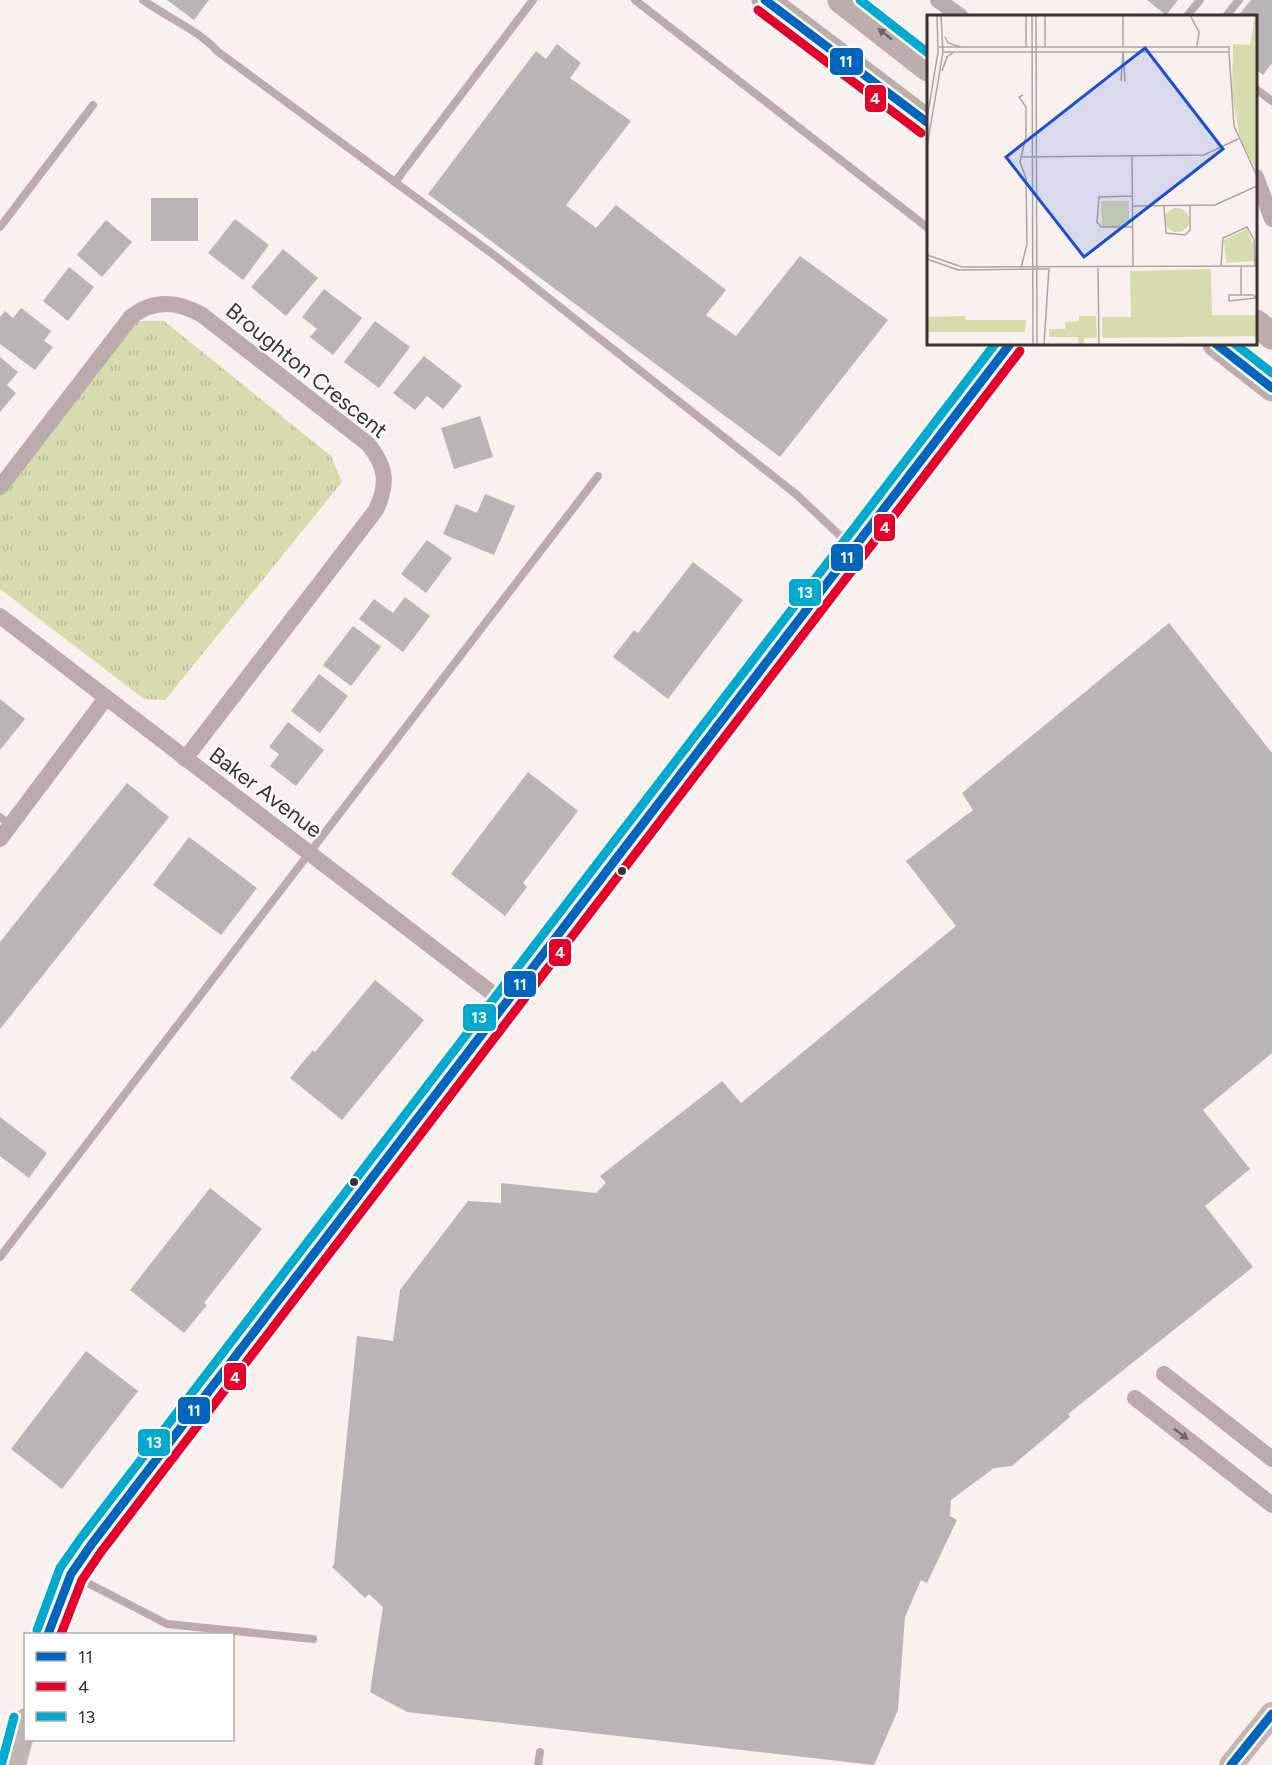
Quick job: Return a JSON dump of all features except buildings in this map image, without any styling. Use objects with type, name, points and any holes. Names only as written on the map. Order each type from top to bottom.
[{"type":"main road","points":[[765,0],[927,122]]},
{"type":"main road","points":[[841,0],[927,67]]},
{"type":"main road","points":[[1257,324],[1272,336]]},
{"type":"main road","points":[[1217,345],[1272,388]]},
{"type":"street","points":[[938,0],[959,15]]},
{"type":"street","points":[[1257,180],[1272,219]]},
{"type":"street","name":"Broughton Crescent","points":[[0,487],[130,317],[158,304],[180,305],[202,315],[368,444],[379,457],[385,486],[376,510],[186,759]]},
{"type":"street","points":[[49,1633],[71,1574],[91,1545],[1009,345]]},
{"type":"street","name":"Baker Avenue","points":[[0,616],[505,1003]]},
{"type":"street","points":[[3,827],[106,698]]},
{"type":"street","points":[[1164,1374],[1272,1459]]},
{"type":"street","points":[[1135,1398],[1272,1505]]},
{"type":"street","points":[[1231,1765],[1272,1714]]},
{"type":"street","points":[[14,1765],[24,1728]]},
{"type":"lane","points":[[143,0],[210,43],[217,51],[498,258],[797,495],[854,548]]},
{"type":"lane","points":[[395,182],[533,0]]},
{"type":"lane","points":[[635,0],[927,227]]},
{"type":"lane","points":[[1188,15],[1200,0]]},
{"type":"lane","points":[[1227,15],[1239,0]]},
{"type":"lane","points":[[1257,90],[1272,101]]},
{"type":"lane","points":[[0,227],[93,105]]},
{"type":"lane","points":[[0,1257],[598,476]]},
{"type":"lane","points":[[71,1574],[167,1624],[313,1639]]},
{"type":"lane","points":[[538,1765],[540,1752]]},
{"type":"green space","points":[[127,321],[164,321],[331,456],[342,482],[165,700],[144,699],[0,589],[0,487]]},
{"type":"transit line","name":"11","points":[[765,0],[927,122]]},
{"type":"transit line","name":"13","points":[[860,0],[927,52]]},
{"type":"transit line","name":"4","points":[[758,10],[921,133]]},
{"type":"transit line","name":"13","points":[[37,1630],[60,1568],[81,1538],[994,345]]},
{"type":"transit line","name":"11","points":[[48,1633],[71,1574],[91,1545],[1009,345]]},
{"type":"transit line","name":"11","points":[[1217,345],[1272,388]]},
{"type":"transit line","name":"13","points":[[1236,345],[1272,373]]},
{"type":"transit line","name":"4","points":[[61,1633],[82,1580],[101,1552],[1020,351]]},
{"type":"transit line","name":"11","points":[[1231,1765],[1272,1714]]},
{"type":"transit line","name":"13","points":[[2,1762],[14,1717]]}]
